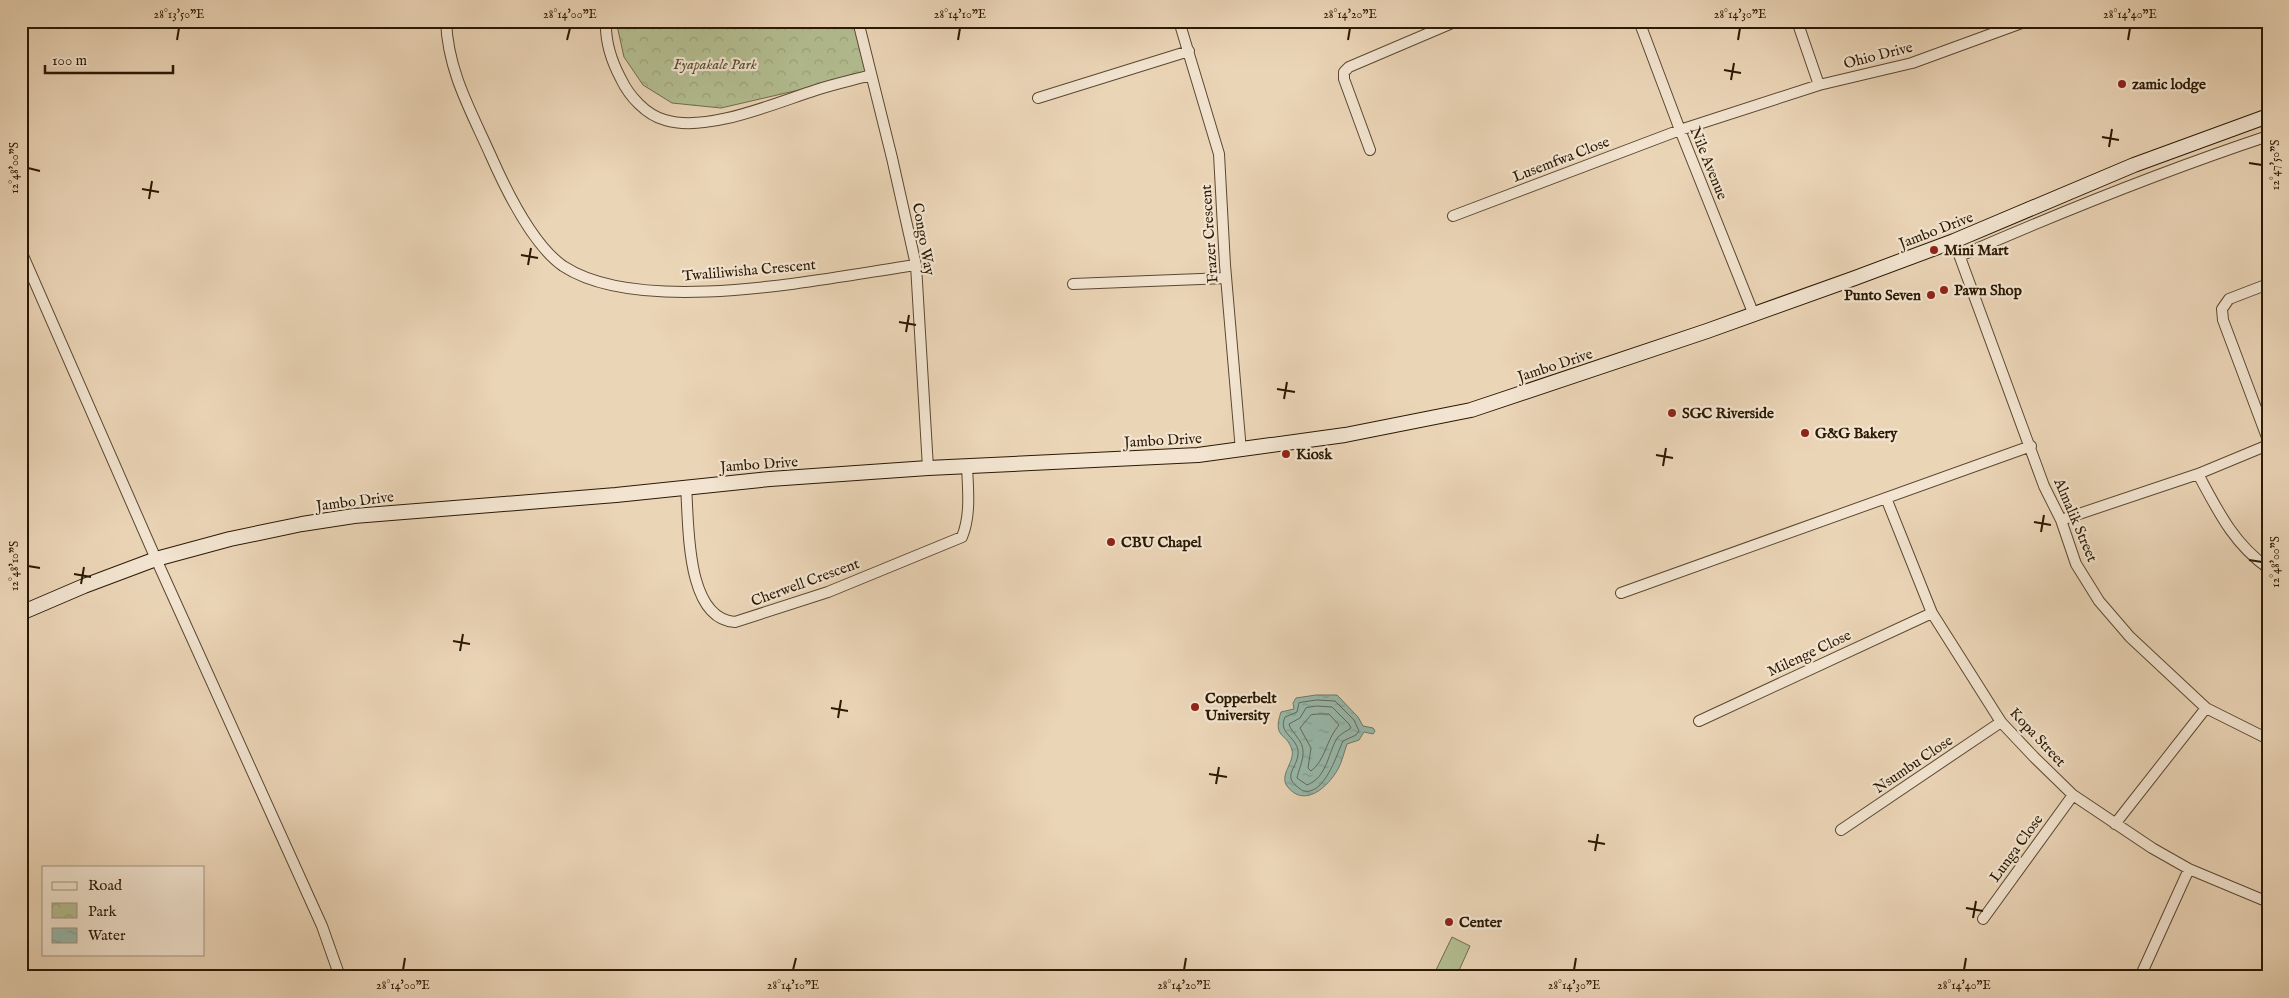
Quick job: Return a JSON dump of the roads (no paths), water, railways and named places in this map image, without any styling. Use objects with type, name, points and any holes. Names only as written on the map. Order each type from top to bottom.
[{"type":"main road","name":"Jambo Drive","points":[[21,613],[84,586],[156,559],[230,539],[302,524],[354,516],[928,468],[1198,455],[1241,451],[1354,434],[1471,410],[1754,314],[1954,241],[2134,166],[2268,116]]},
{"type":"street","name":"Twaliliwisha Crescent","points":[[446,21],[453,70],[495,165],[522,218],[563,265],[589,279],[627,289],[666,292],[754,288],[916,265]]},
{"type":"street","points":[[606,21],[608,45],[625,87],[639,104],[652,114],[665,120],[698,122],[743,114],[817,89],[871,75]]},
{"type":"street","name":"Congo Way","points":[[858,21],[916,265],[928,468]]},
{"type":"street","name":"Frazer Crescent","points":[[1179,21],[1219,154],[1226,278],[1241,451]]},
{"type":"street","name":"Nile Avenue","points":[[1639,21],[1680,130],[1754,314]]},
{"type":"street","points":[[1797,21],[1819,85]]},
{"type":"street","name":"Ohio Drive","points":[[1680,130],[1819,85],[1912,63],[2027,21]]},
{"type":"street","points":[[1370,150],[1344,79],[1344,72],[1350,67],[1452,22]]},
{"type":"street","points":[[1038,98],[1189,51]]},
{"type":"street","name":"Lusemfwa Close","points":[[1453,216],[1680,130]]},
{"type":"street","points":[[1960,256],[2134,185],[2268,136]]},
{"type":"street","name":"Almalik Street","points":[[1954,241],[2044,486],[2062,520],[2076,564],[2099,602],[2130,637],[2206,708],[2268,739]]},
{"type":"street","points":[[21,251],[156,559],[322,926],[340,977]]},
{"type":"street","points":[[1073,284],[1226,278]]},
{"type":"street","points":[[2268,284],[2228,299],[2222,309],[2223,320],[2268,440]]},
{"type":"street","points":[[1621,593],[2030,446]]},
{"type":"street","points":[[2062,520],[2198,474],[2268,446]]},
{"type":"street","name":"Cherwell Crescent","points":[[686,487],[691,555],[702,597],[718,617],[726,622],[735,622],[828,592],[962,537],[966,527],[968,512],[967,466]]},
{"type":"street","points":[[2198,474],[2228,528],[2240,545],[2268,568]]},
{"type":"street","name":"Kopa Street","points":[[1886,498],[1932,613],[2001,722],[2073,795],[2115,824],[2190,869],[2268,902]]},
{"type":"street","name":"Milenge Close","points":[[1699,720],[1932,613]]},
{"type":"street","points":[[2115,824],[2206,708]]},
{"type":"street","name":"Nsumbu Close","points":[[1841,830],[2001,722]]},
{"type":"street","name":"Lunga Close","points":[[1983,919],[2073,795]]},
{"type":"street","points":[[2140,977],[2190,869]]},
{"type":"water","points":[[1316,695],[1337,695],[1358,717],[1363,726],[1373,728],[1375,731],[1373,734],[1364,732],[1359,740],[1347,744],[1334,776],[1315,793],[1301,796],[1294,793],[1285,782],[1292,750],[1278,727],[1281,712],[1294,709],[1293,703],[1296,698]]},
{"type":"place","name":"zamic lodge","points":[[2122,84]]},
{"type":"place","name":"Mini Mart","points":[[1934,250]]},
{"type":"place","name":"Pawn Shop","points":[[1944,290]]},
{"type":"place","name":"Punto Seven","points":[[1931,295]]},
{"type":"place","name":"SGC Riverside","points":[[1672,413]]},
{"type":"place","name":"G&G Bakery","points":[[1805,433]]},
{"type":"place","name":"Kiosk","points":[[1286,454]]},
{"type":"place","name":"CBU Chapel","points":[[1111,542]]},
{"type":"place","name":"Copperbelt University","points":[[1195,707]]},
{"type":"place","name":"Center","points":[[1449,922]]},
{"type":"park label","name":"Fyapakale Park","points":[[715,64]]}]
